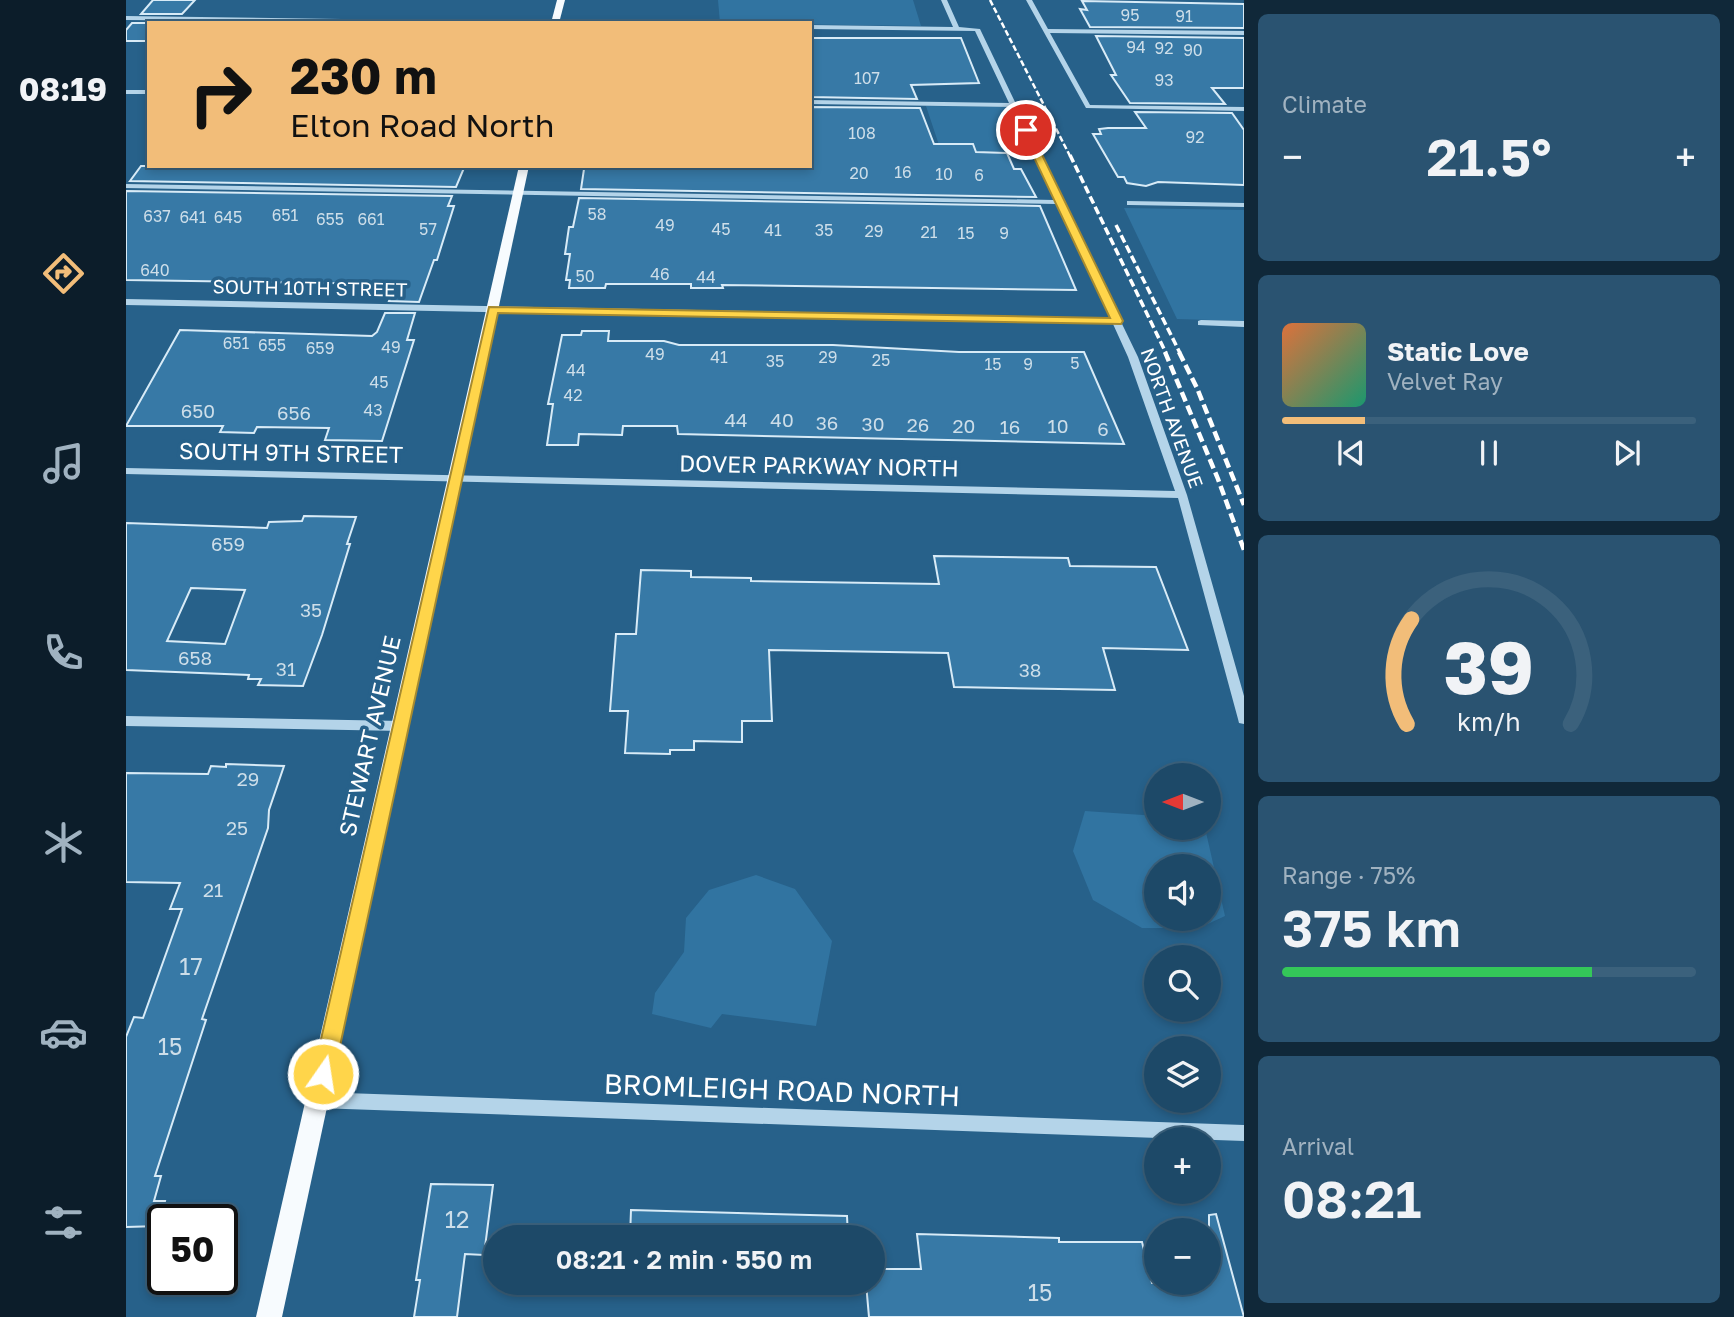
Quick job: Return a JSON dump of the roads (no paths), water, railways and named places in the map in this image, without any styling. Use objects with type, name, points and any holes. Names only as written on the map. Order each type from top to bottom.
[{"type":"main road","points":[[556,21],[561,0]]},
{"type":"main road","name":"STEWART AVENUE","points":[[269,1317],[524,168]]},
{"type":"street","points":[[944,0],[956,28]]},
{"type":"street","points":[[1029,0],[1088,107],[1244,109]]},
{"type":"street","points":[[126,18],[353,21]]},
{"type":"street","points":[[812,27],[977,29],[1014,105],[812,102]]},
{"type":"street","points":[[1047,31],[1244,33]]},
{"type":"street","points":[[126,92],[147,92]]},
{"type":"street","name":"NORTH AVENUE","points":[[1014,105],[1117,321],[1182,495],[1244,719]]},
{"type":"street","points":[[126,186],[1062,202]]},
{"type":"street","points":[[1130,203],[1244,205]]},
{"type":"street","name":"SOUTH 10TH STREET","points":[[126,302],[1117,321]]},
{"type":"street","points":[[1200,323],[1244,324]]},
{"type":"street","name":"SOUTH 9TH STREET","points":[[126,471],[456,478]]},
{"type":"street","name":"DOVER PARKWAY NORTH","points":[[456,478],[1182,495]]},
{"type":"street","points":[[126,721],[402,726]]},
{"type":"street","name":"BROMLEIGH ROAD NORTH","points":[[317,1100],[1244,1133]]},
{"type":"railway","points":[[990,0],[1070,156]]},
{"type":"railway","points":[[1070,155],[1166,353]]},
{"type":"railway","points":[[1116,225],[1180,353]]},
{"type":"railway","points":[[1165,352],[1218,479],[1244,550]]},
{"type":"railway","points":[[1179,352],[1197,388],[1244,505]]}]
